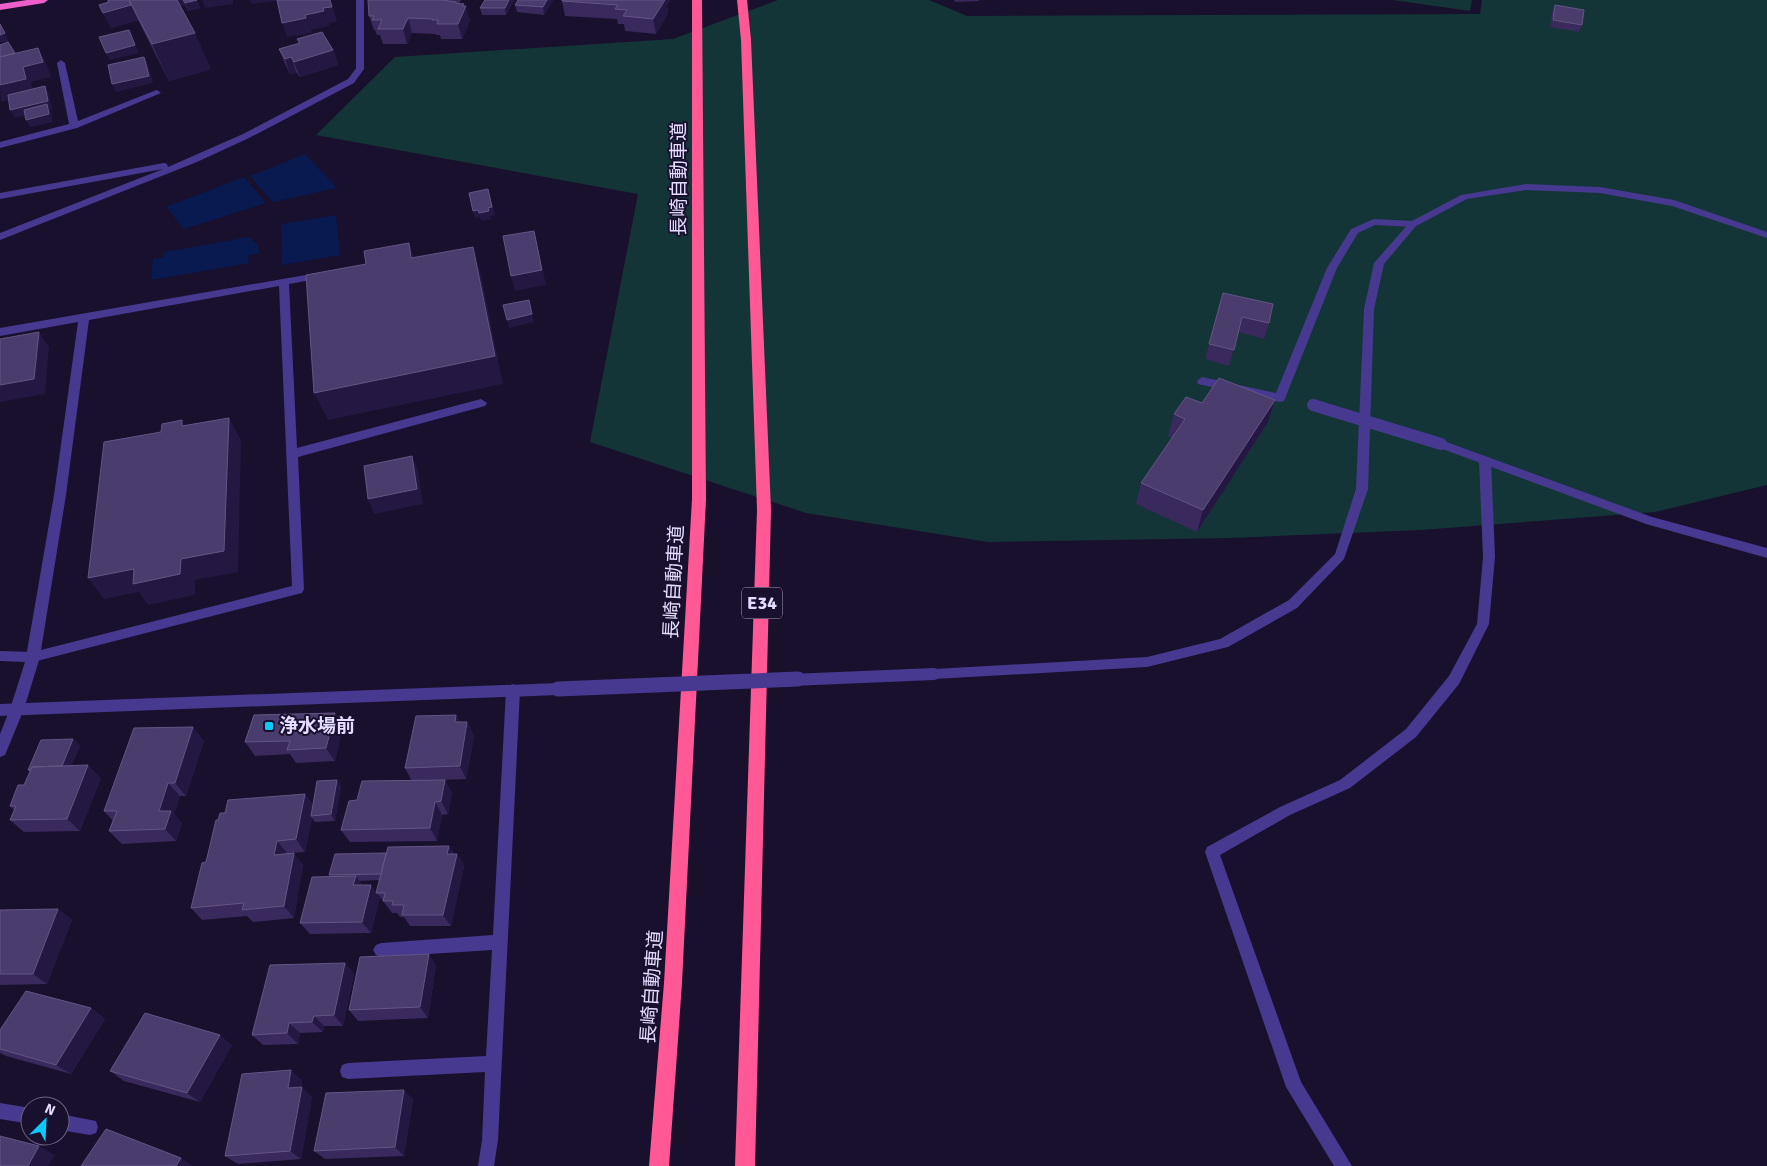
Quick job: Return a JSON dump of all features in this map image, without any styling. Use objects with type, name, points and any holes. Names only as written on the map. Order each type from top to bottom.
[{"type":"highway","points":[[0,7],[44,0]]},
{"type":"highway","name":"長崎自動車道","points":[[659,1166],[673,982],[699,499],[697,0]]},
{"type":"highway","name":"E34","points":[[742,0],[746,40],[764,510],[745,1166]]},
{"type":"street","points":[[0,237],[194,160],[246,136],[352,81],[360,68],[360,0]]},
{"type":"street","points":[[61,63],[74,126]]},
{"type":"street","points":[[0,145],[74,126],[156,93]]},
{"type":"street","points":[[0,196],[194,160]]},
{"type":"street","points":[[0,710],[934,674],[1147,662],[1223,643],[1293,604],[1340,556],[1362,489],[1369,309],[1379,263],[1413,224],[1464,197],[1526,187],[1600,190],[1674,203],[1767,235]]},
{"type":"street","points":[[1202,381],[1280,398],[1332,268],[1354,231],[1374,222],[1413,224]]},
{"type":"street","points":[[0,332],[331,273]]},
{"type":"street","points":[[0,656],[33,657],[298,589],[284,282]]},
{"type":"street","points":[[0,751],[17,709],[33,657],[60,495],[84,317]]},
{"type":"street","points":[[292,454],[481,403]]},
{"type":"street","points":[[1313,406],[1441,444],[1650,521],[1767,553]]},
{"type":"street","points":[[1344,1166],[1294,1087],[1212,852],[1285,811],[1345,784],[1411,733],[1454,680],[1483,624],[1489,558],[1485,460]]},
{"type":"street","points":[[486,1166],[490,1140],[512,690]]},
{"type":"street","points":[[380,950],[500,942]]},
{"type":"street","points":[[348,1071],[493,1064]]},
{"type":"street","points":[[0,1111],[20,1114]]},
{"type":"street","points":[[70,1124],[90,1128]]},
{"type":"green space","points":[[778,0],[929,0],[967,16],[1480,14],[1482,0],[1767,0],[1767,485],[1655,512],[1421,530],[1230,538],[988,542],[806,513],[590,442],[638,194],[316,135],[395,57],[673,39]]},
{"type":"green space","points":[[1393,0],[1472,0],[1470,11]]},
{"type":"water","points":[[305,154],[337,188],[273,202],[250,176]]},
{"type":"water","points":[[244,177],[266,203],[184,229],[166,207]]},
{"type":"water","points":[[336,215],[340,255],[282,265],[281,224]]},
{"type":"water","points":[[249,237],[258,245],[259,253],[248,256],[249,263],[151,280],[153,259],[163,257],[164,252]]},
{"type":"building","points":[[108,0],[129,0],[131,5],[103,13],[99,5],[109,2]]},
{"type":"building","points":[[129,0],[177,0],[195,33],[152,44]]},
{"type":"building","points":[[183,0],[197,0],[185,3]]},
{"type":"building","points":[[277,0],[330,0],[332,7],[323,8],[324,11],[305,15],[306,18],[282,23]]},
{"type":"building","points":[[368,0],[443,0],[466,6],[458,24],[437,24],[438,20],[408,18],[403,29],[378,29],[382,20],[372,20],[374,16],[369,16]]},
{"type":"building","points":[[485,0],[509,0],[505,8],[480,8]]},
{"type":"building","points":[[518,0],[547,0],[543,7],[515,5]]},
{"type":"building","points":[[562,0],[665,0],[653,19],[623,16],[627,10],[615,9],[618,5]]},
{"type":"building","points":[[1555,5],[1584,10],[1582,25],[1553,20]]},
{"type":"building","points":[[0,24],[5,33],[0,35]]},
{"type":"building","points":[[129,30],[135,45],[106,53],[99,37]]},
{"type":"building","points":[[322,32],[333,50],[294,62],[291,57],[285,59],[279,49],[300,43],[297,39]]},
{"type":"building","points":[[8,42],[15,53],[0,57],[0,45]]},
{"type":"building","points":[[38,48],[43,62],[23,67],[26,79],[0,85],[0,57]]},
{"type":"building","points":[[144,57],[149,76],[112,84],[108,65]]},
{"type":"building","points":[[45,86],[48,101],[10,110],[8,95]]},
{"type":"building","points":[[47,104],[49,114],[26,120],[24,110]]},
{"type":"building","points":[[488,189],[492,207],[488,208],[489,211],[479,213],[478,210],[473,211],[469,193]]},
{"type":"building","points":[[534,231],[542,270],[511,276],[503,236]]},
{"type":"building","points":[[409,243],[411,258],[473,247],[495,356],[314,393],[306,275],[366,264],[364,251]]},
{"type":"building","points":[[1223,293],[1273,304],[1269,323],[1242,317],[1234,350],[1209,344]]},
{"type":"building","points":[[529,300],[532,314],[507,320],[503,305]]},
{"type":"building","points":[[39,332],[34,379],[0,385],[0,339]]},
{"type":"building","points":[[1219,378],[1275,400],[1203,510],[1141,483],[1185,419],[1174,414],[1186,397],[1202,403]]},
{"type":"building","points":[[229,418],[224,551],[181,559],[180,574],[133,584],[134,569],[88,578],[104,442],[161,432],[162,424],[182,420],[182,426]]},
{"type":"building","points":[[412,456],[417,489],[368,499],[364,466]]},
{"type":"building","points":[[335,713],[326,748],[287,750],[290,741],[245,742],[254,715]]},
{"type":"building","points":[[456,715],[455,722],[467,722],[460,766],[405,768],[416,716]]},
{"type":"building","points":[[193,727],[175,783],[168,783],[159,811],[171,811],[165,829],[109,831],[117,811],[104,811],[134,728]]},
{"type":"building","points":[[73,739],[62,766],[32,767],[28,770],[41,740]]},
{"type":"building","points":[[88,765],[67,819],[10,820],[16,806],[10,806],[18,785],[24,785],[32,767]]},
{"type":"building","points":[[337,780],[331,814],[311,816],[317,781]]},
{"type":"building","points":[[445,780],[441,801],[435,802],[430,828],[341,830],[349,801],[357,800],[362,781]]},
{"type":"building","points":[[305,794],[296,839],[277,841],[274,855],[294,853],[284,906],[242,910],[244,903],[191,908],[202,863],[206,862],[216,820],[218,820],[220,813],[225,813],[228,800]]},
{"type":"building","points":[[449,846],[447,854],[457,854],[443,915],[402,915],[404,905],[392,905],[393,901],[383,901],[385,893],[376,893],[388,847]]},
{"type":"building","points":[[386,853],[381,874],[329,875],[335,854]]},
{"type":"building","points":[[356,876],[353,885],[371,885],[362,922],[300,923],[312,877]]},
{"type":"building","points":[[58,909],[33,974],[0,974],[0,910]]},
{"type":"building","points":[[429,954],[420,1007],[349,1010],[360,957]]},
{"type":"building","points":[[345,963],[334,1015],[314,1016],[312,1022],[289,1023],[287,1033],[252,1035],[270,965]]},
{"type":"building","points":[[26,991],[91,1008],[56,1065],[0,1049],[0,1030]]},
{"type":"building","points":[[145,1013],[220,1035],[187,1093],[110,1071]]},
{"type":"building","points":[[291,1070],[288,1088],[302,1087],[290,1151],[225,1156],[242,1074]]},
{"type":"building","points":[[404,1090],[395,1147],[314,1151],[326,1093]]},
{"type":"building","points":[[106,1129],[181,1158],[176,1166],[81,1166]]},
{"type":"building","points":[[0,1136],[20,1141],[20,1146],[39,1146],[28,1166],[0,1166]]},
{"type":"place","name":"浄水場前","points":[[269,726]]}]
